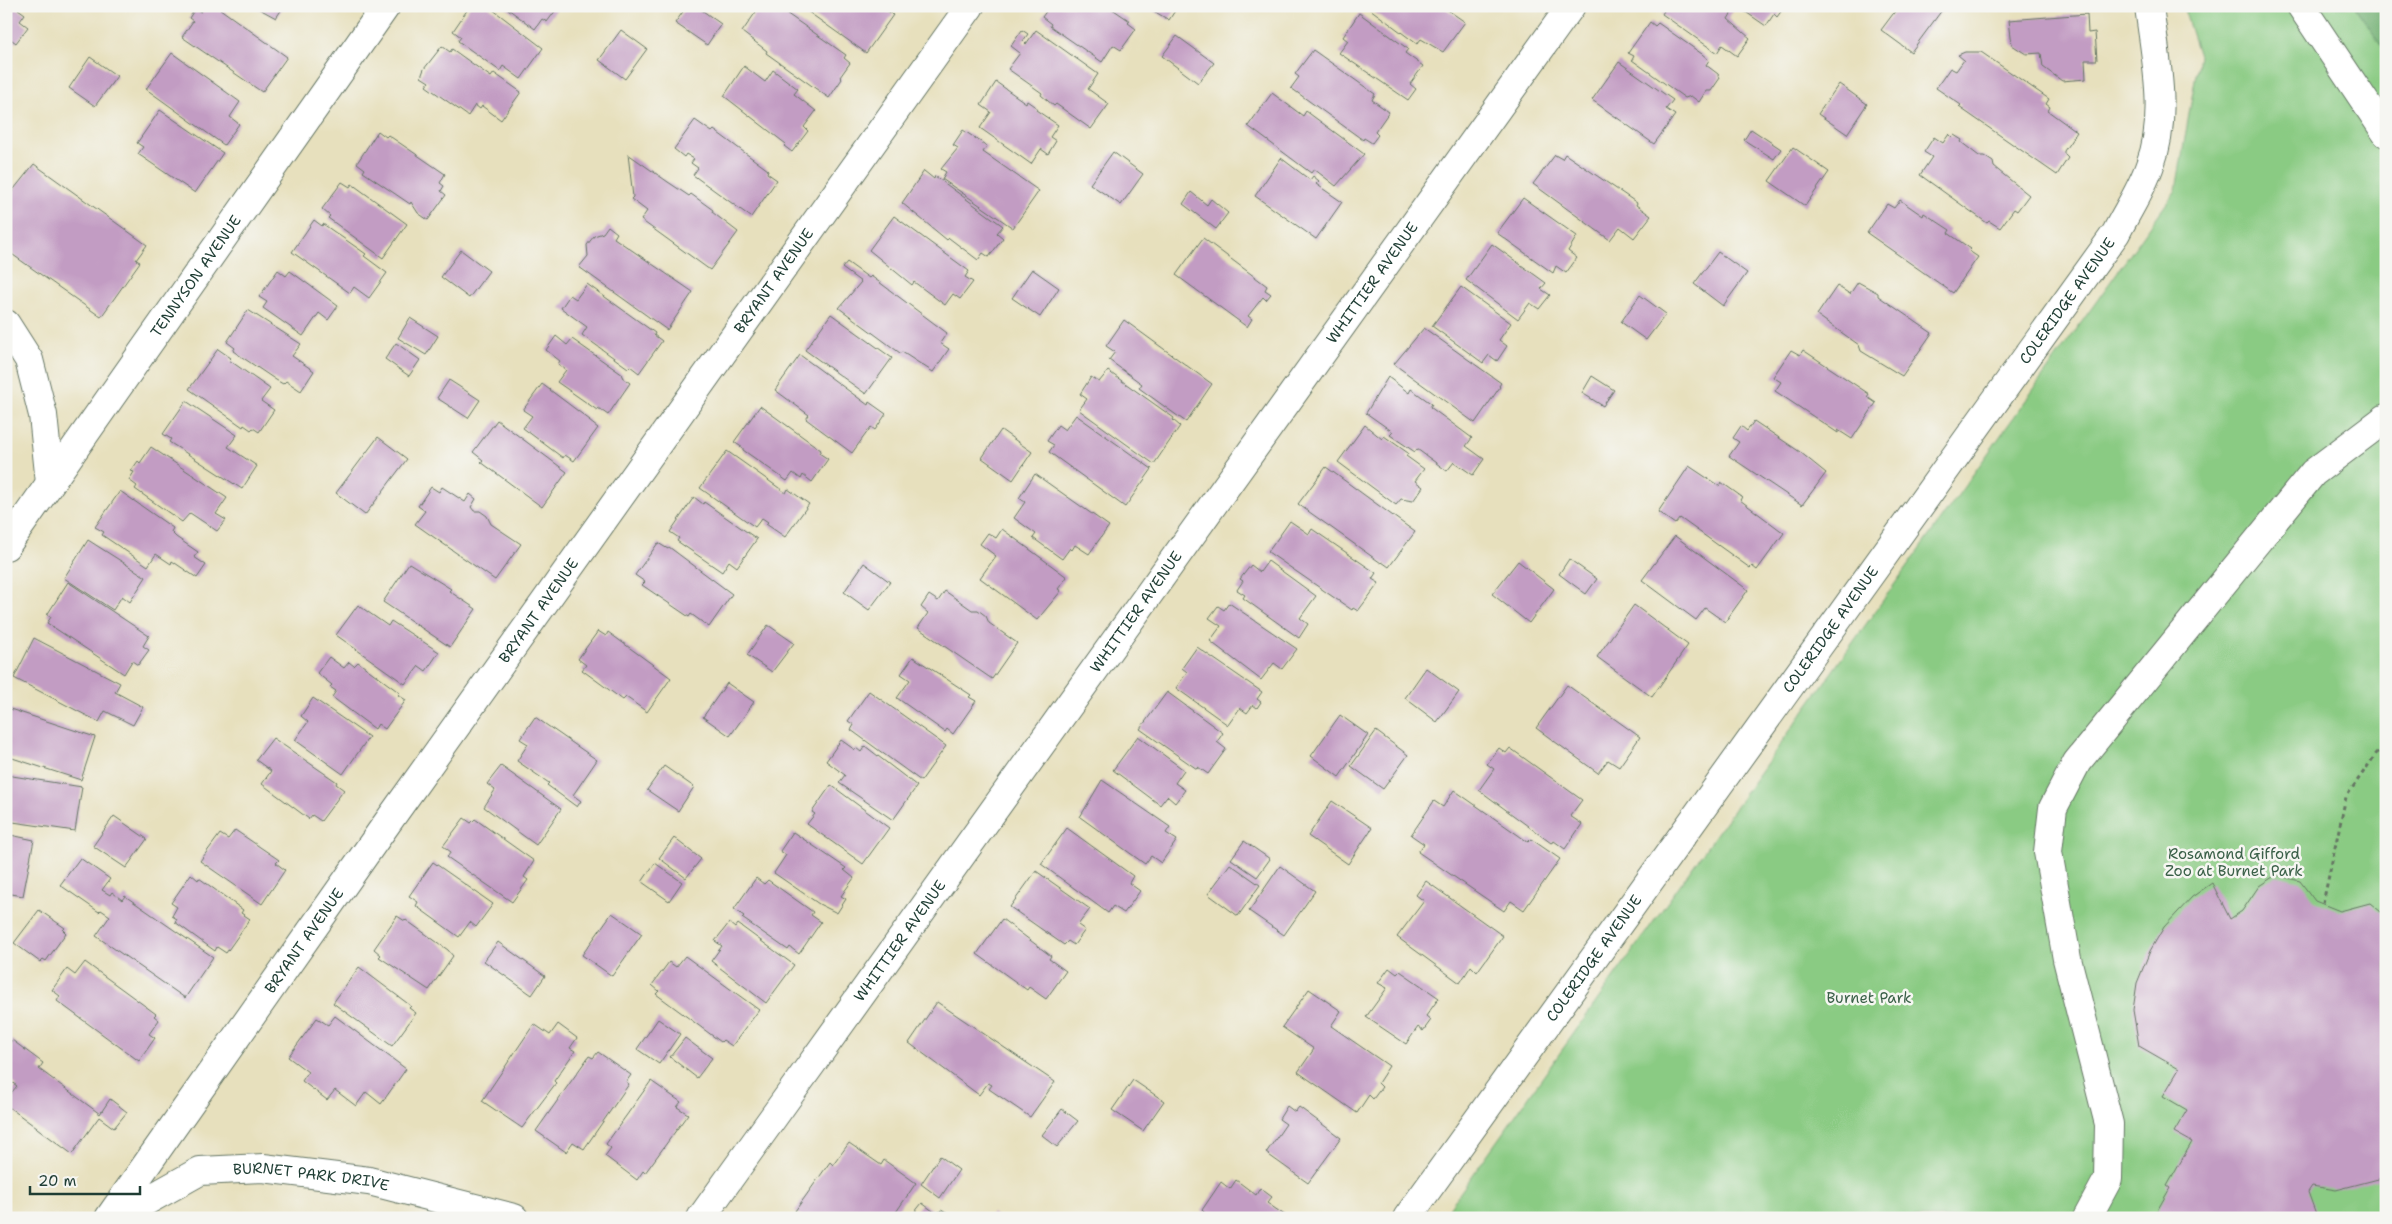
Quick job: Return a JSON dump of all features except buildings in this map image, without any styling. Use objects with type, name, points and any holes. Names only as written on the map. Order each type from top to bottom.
[{"type":"street","name":"TENNYSON AVENUE","points":[[6,546],[386,6]]},
{"type":"street","name":"BRYANT AVENUE","points":[[110,1218],[396,810],[970,6]]},
{"type":"street","name":"WHITTIER AVENUE","points":[[701,1218],[1571,6]]},
{"type":"street","name":"COLERIDGE AVENUE","points":[[1408,1218],[2116,233],[2150,165],[2158,136],[2160,100],[2149,6]]},
{"type":"street","points":[[2301,6],[2386,133]]},
{"type":"street","points":[[6,324],[29,360],[43,414],[50,483]]},
{"type":"street","points":[[2086,1218],[2108,1179],[2109,1124],[2066,959],[2048,852],[2053,808],[2078,762],[2313,473],[2386,418]]},
{"type":"street","name":"BURNET PARK DRIVE","points":[[116,1218],[200,1171],[263,1168],[369,1181],[514,1218]]},
{"type":"path","points":[[2323,903],[2346,797],[2386,744]]},
{"type":"green space","name":"Burnet Park","points":[[2183,6],[2386,6],[2386,1218],[1442,1218],[2176,190],[2199,56]]},
{"type":"green space","points":[[2355,6],[2386,6],[2386,52],[2357,10]]},
{"type":"park label","name":"Rosamond Gifford Zoo at Burnet Park","points":[[2234,862]]}]
